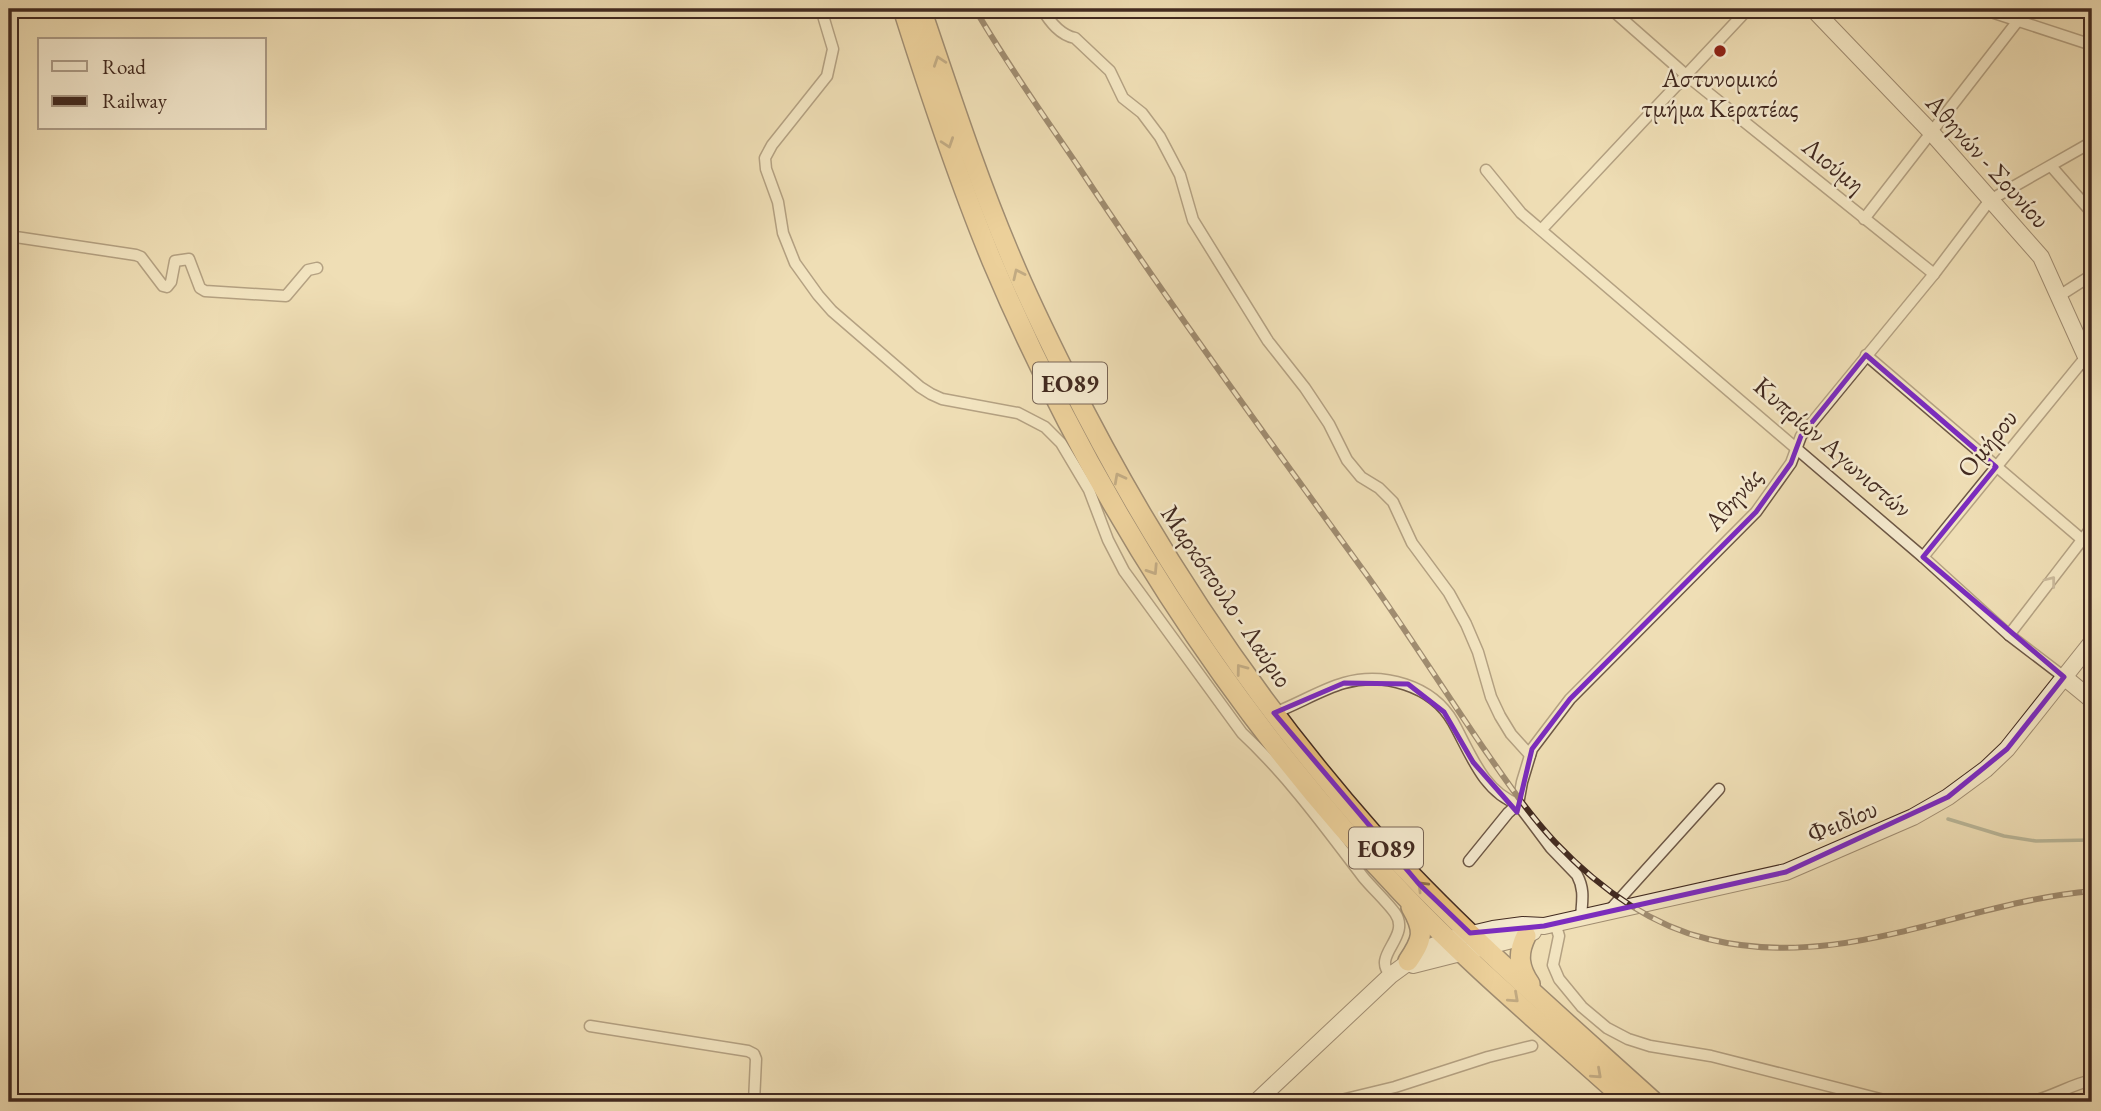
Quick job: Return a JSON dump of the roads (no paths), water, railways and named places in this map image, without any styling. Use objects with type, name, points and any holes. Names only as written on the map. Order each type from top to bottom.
[{"type":"highway","name":"Μαρκόπουλο - Λαύριο","points":[[903,9],[933,102],[993,262],[1036,356],[1112,504],[1221,672],[1315,794],[1403,895],[1538,997],[1654,1102]]},
{"type":"highway","name":"Μαρκόπουλο - Λαύριο","points":[[921,9],[1010,257],[1094,431],[1158,545],[1235,661],[1371,832],[1419,884],[1467,943],[1628,1102]]},
{"type":"highway","points":[[1403,895],[1421,925],[1420,941],[1408,961]]},
{"type":"highway","points":[[1526,936],[1520,950],[1520,969],[1538,997]]},
{"type":"main road","name":"Αθηνών - Σουνίου","points":[[1813,9],[1830,15],[2041,257],[2089,364]]},
{"type":"main road","name":"Φειδίου","points":[[1550,924],[1786,872],[1913,817],[1948,797],[1986,769],[2007,749],[2092,642]]},
{"type":"main road","name":"Κυπρίων Αγωνιστών","points":[[2064,677],[2092,700]]},
{"type":"main road","points":[[1391,975],[1467,943],[1523,925],[1550,924]]},
{"type":"main road","points":[[1256,1102],[1391,975],[1428,948],[1526,936],[1550,924]]},
{"type":"street","points":[[821,9],[833,48],[827,76],[772,145],[765,158],[766,169],[778,202],[783,233],[795,262],[832,311],[920,387],[942,399],[1018,413],[1045,427],[1061,443],[1089,489],[1102,527],[1125,571],[1242,733],[1265,755],[1324,825],[1380,898],[1395,912],[1400,930],[1384,962],[1385,970],[1391,975]]},
{"type":"street","points":[[1042,9],[1058,29],[1068,37],[1075,38],[1110,71],[1123,99],[1142,113],[1160,137],[1180,175],[1193,220],[1268,341],[1329,424],[1347,460],[1361,477],[1379,488],[1393,502],[1412,543],[1449,593],[1466,624],[1478,652],[1490,697],[1500,716],[1511,734],[1530,755]]},
{"type":"street","name":"Λιούμη","points":[[1611,9],[1686,75],[1934,274]]},
{"type":"street","points":[[1542,229],[1748,9]]},
{"type":"street","points":[[1982,9],[2092,45]]},
{"type":"street","points":[[1864,219],[2027,9]]},
{"type":"street","name":"Αθηνάς","points":[[1518,804],[1530,755],[1570,699],[1756,512],[1791,463],[1801,436],[1934,274],[1990,200],[2092,142]]},
{"type":"street","points":[[2051,166],[2092,213]]},
{"type":"street","name":"Κυπρίων Αγωνιστών","points":[[1486,170],[1521,213],[1923,557],[2009,635],[2064,677]]},
{"type":"street","points":[[9,236],[136,255],[141,257],[163,286],[167,287],[171,282],[175,261],[189,259],[200,288],[205,291],[286,296],[308,271],[317,268]]},
{"type":"street","points":[[2059,296],[2092,275]]},
{"type":"street","points":[[1866,355],[2092,548]]},
{"type":"street","name":"Ομήρου","points":[[1923,557],[1996,467],[2089,364]]},
{"type":"street","points":[[2009,635],[2092,527]]},
{"type":"street","points":[[1274,713],[1344,683],[1383,680],[1408,684],[1428,697],[1452,721],[1473,762],[1491,786],[1503,797],[1518,804],[1530,822],[1577,875],[1584,896],[1581,918]]},
{"type":"street","points":[[1608,912],[1719,789]]},
{"type":"street","points":[[1469,861],[1518,804]]},
{"type":"street","points":[[1550,924],[1559,936],[1553,965],[1559,979],[1606,1028],[1628,1040],[1710,1056],[1892,1102]]},
{"type":"street","points":[[590,1026],[748,1051],[754,1054],[756,1059],[754,1102]]},
{"type":"street","points":[[1333,1102],[1395,1087],[1532,1046]]},
{"type":"street","points":[[2030,1102],[2048,1097],[2074,1084],[2092,1080]]},
{"type":"street","points":[[513,1100],[527,1102]]},
{"type":"waterway","points":[[1948,819],[2004,836],[2036,841],[2092,840]]},
{"type":"railway","points":[[975,9],[1026,90],[1149,272],[1381,595],[1508,783],[1555,842],[1606,888],[1644,913],[1686,933],[1758,947],[1806,947],[1854,941],[1995,908],[2092,891]]},
{"type":"place","name":"Αστυνομικό τμήμα Κερατέας","points":[[1720,51]]}]
